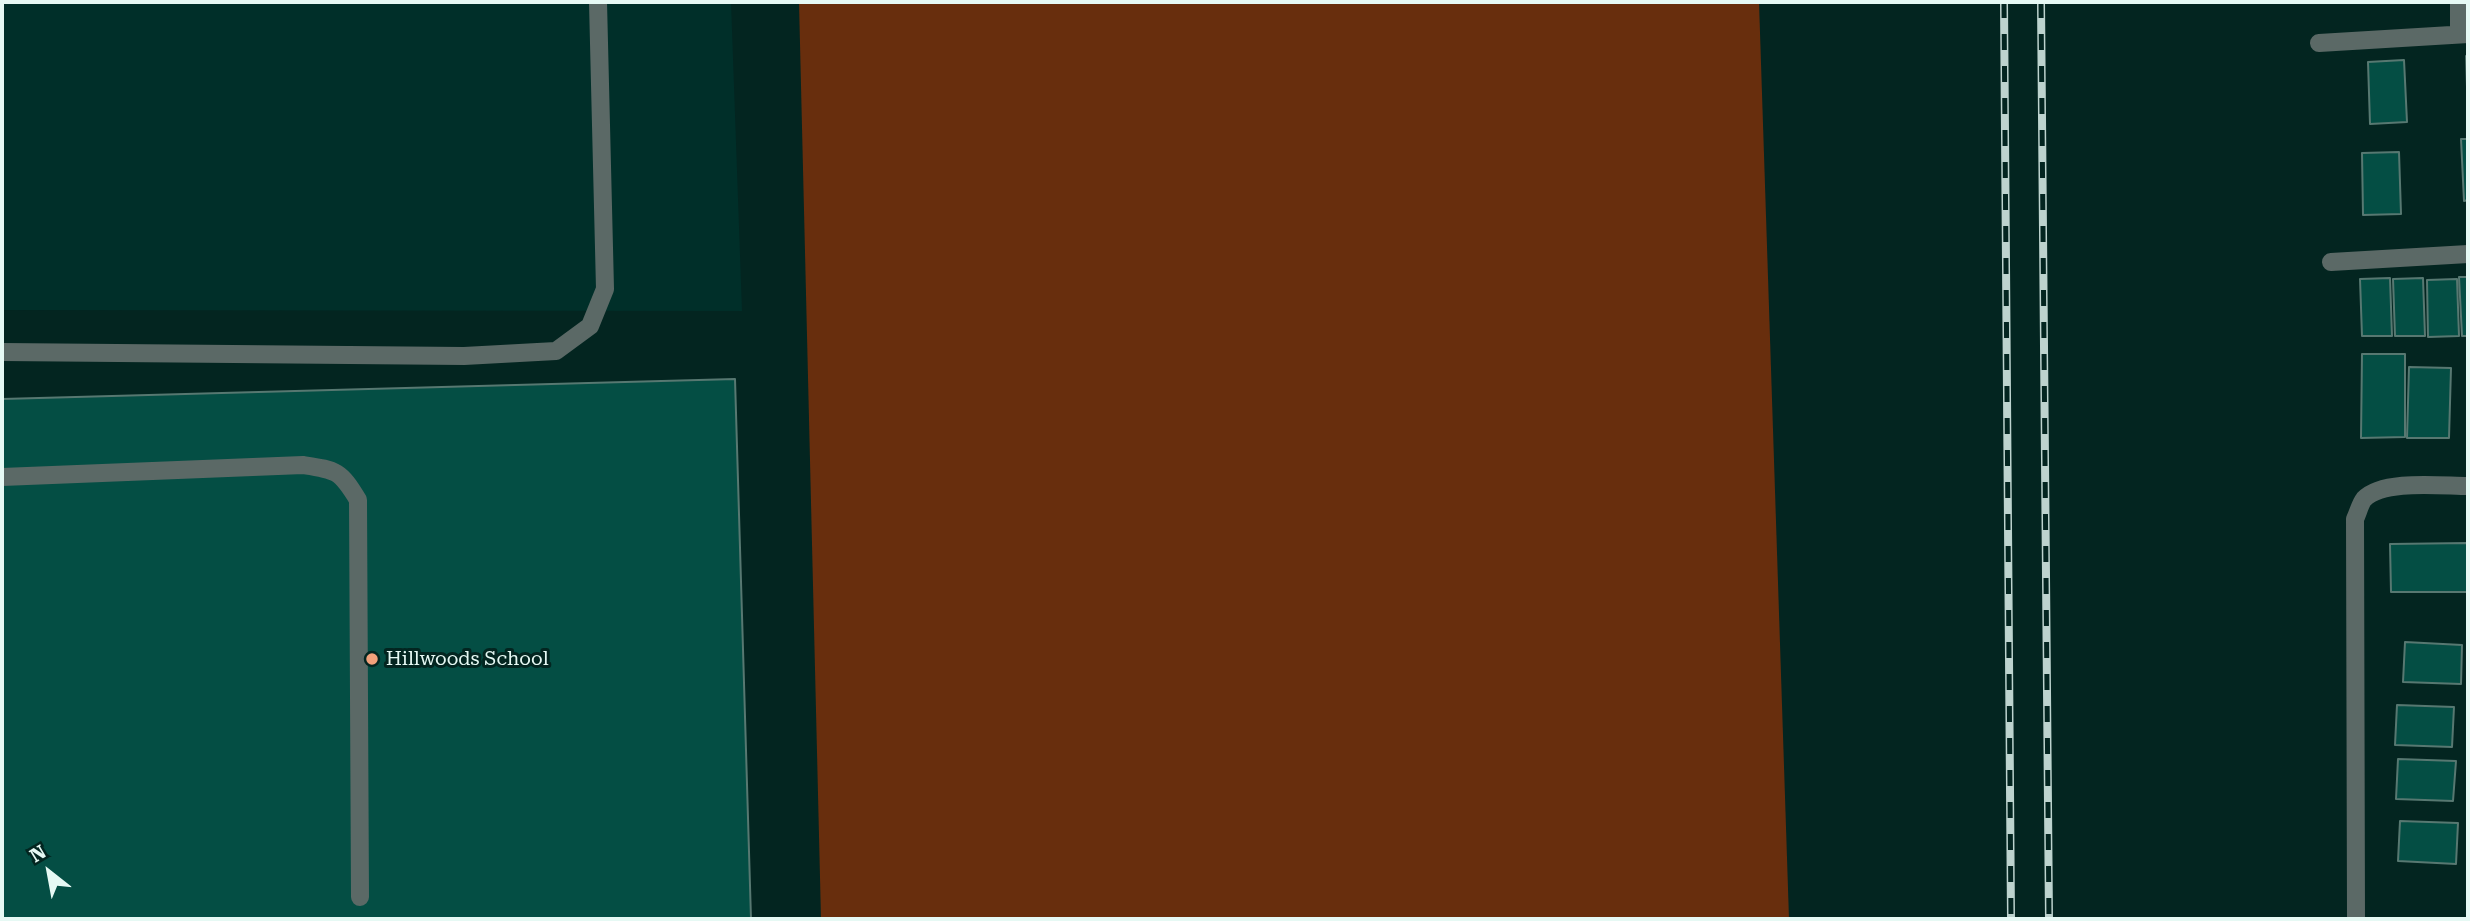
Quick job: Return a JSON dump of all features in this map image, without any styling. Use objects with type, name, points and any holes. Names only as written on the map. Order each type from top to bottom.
[{"type":"street","points":[[2,352],[464,356],[556,351],[590,326],[605,289],[598,2]]},
{"type":"street","points":[[2319,43],[2464,34],[2459,2]]},
{"type":"street","points":[[2331,262],[2468,254]]},
{"type":"street","points":[[2,477],[303,465],[331,469],[345,478],[358,500],[360,897]]},
{"type":"street","points":[[2356,919],[2355,519],[2362,500],[2376,490],[2398,486],[2468,486]]},
{"type":"shaded area","points":[[2,2],[731,2],[742,311],[2,310]]},
{"type":"shaded area","points":[[799,2],[1759,2],[1789,919],[821,919]]},
{"type":"building","points":[[2466,56],[2468,56],[2468,118]]},
{"type":"building","points":[[2404,60],[2407,122],[2370,124],[2368,62]]},
{"type":"building","points":[[2461,139],[2468,139],[2468,200],[2464,201]]},
{"type":"building","points":[[2399,152],[2401,214],[2363,215],[2362,153]]},
{"type":"building","points":[[2459,277],[2468,277],[2468,336],[2462,336]]},
{"type":"building","points":[[2390,278],[2392,336],[2362,336],[2360,279]]},
{"type":"building","points":[[2423,278],[2425,336],[2395,336],[2393,279]]},
{"type":"building","points":[[2457,279],[2459,336],[2428,337],[2427,280]]},
{"type":"building","points":[[2362,354],[2405,354],[2405,437],[2361,438]]},
{"type":"building","points":[[2409,367],[2451,368],[2449,438],[2407,438]]},
{"type":"building","name":"Hillwoods School","points":[[735,379],[751,919],[2,919],[2,399]]},
{"type":"building","points":[[2468,543],[2468,592],[2391,592],[2390,544]]},
{"type":"building","points":[[2405,642],[2462,645],[2461,684],[2403,682]]},
{"type":"building","points":[[2397,705],[2454,707],[2452,747],[2395,745]]},
{"type":"building","points":[[2398,759],[2456,761],[2453,801],[2396,799]]},
{"type":"building","points":[[2400,821],[2458,823],[2456,864],[2398,861]]},
{"type":"railway","points":[[2004,2],[2011,919]]},
{"type":"railway","points":[[2041,2],[2049,919]]},
{"type":"place","name":"Hillwoods School","points":[[372,659]]}]
